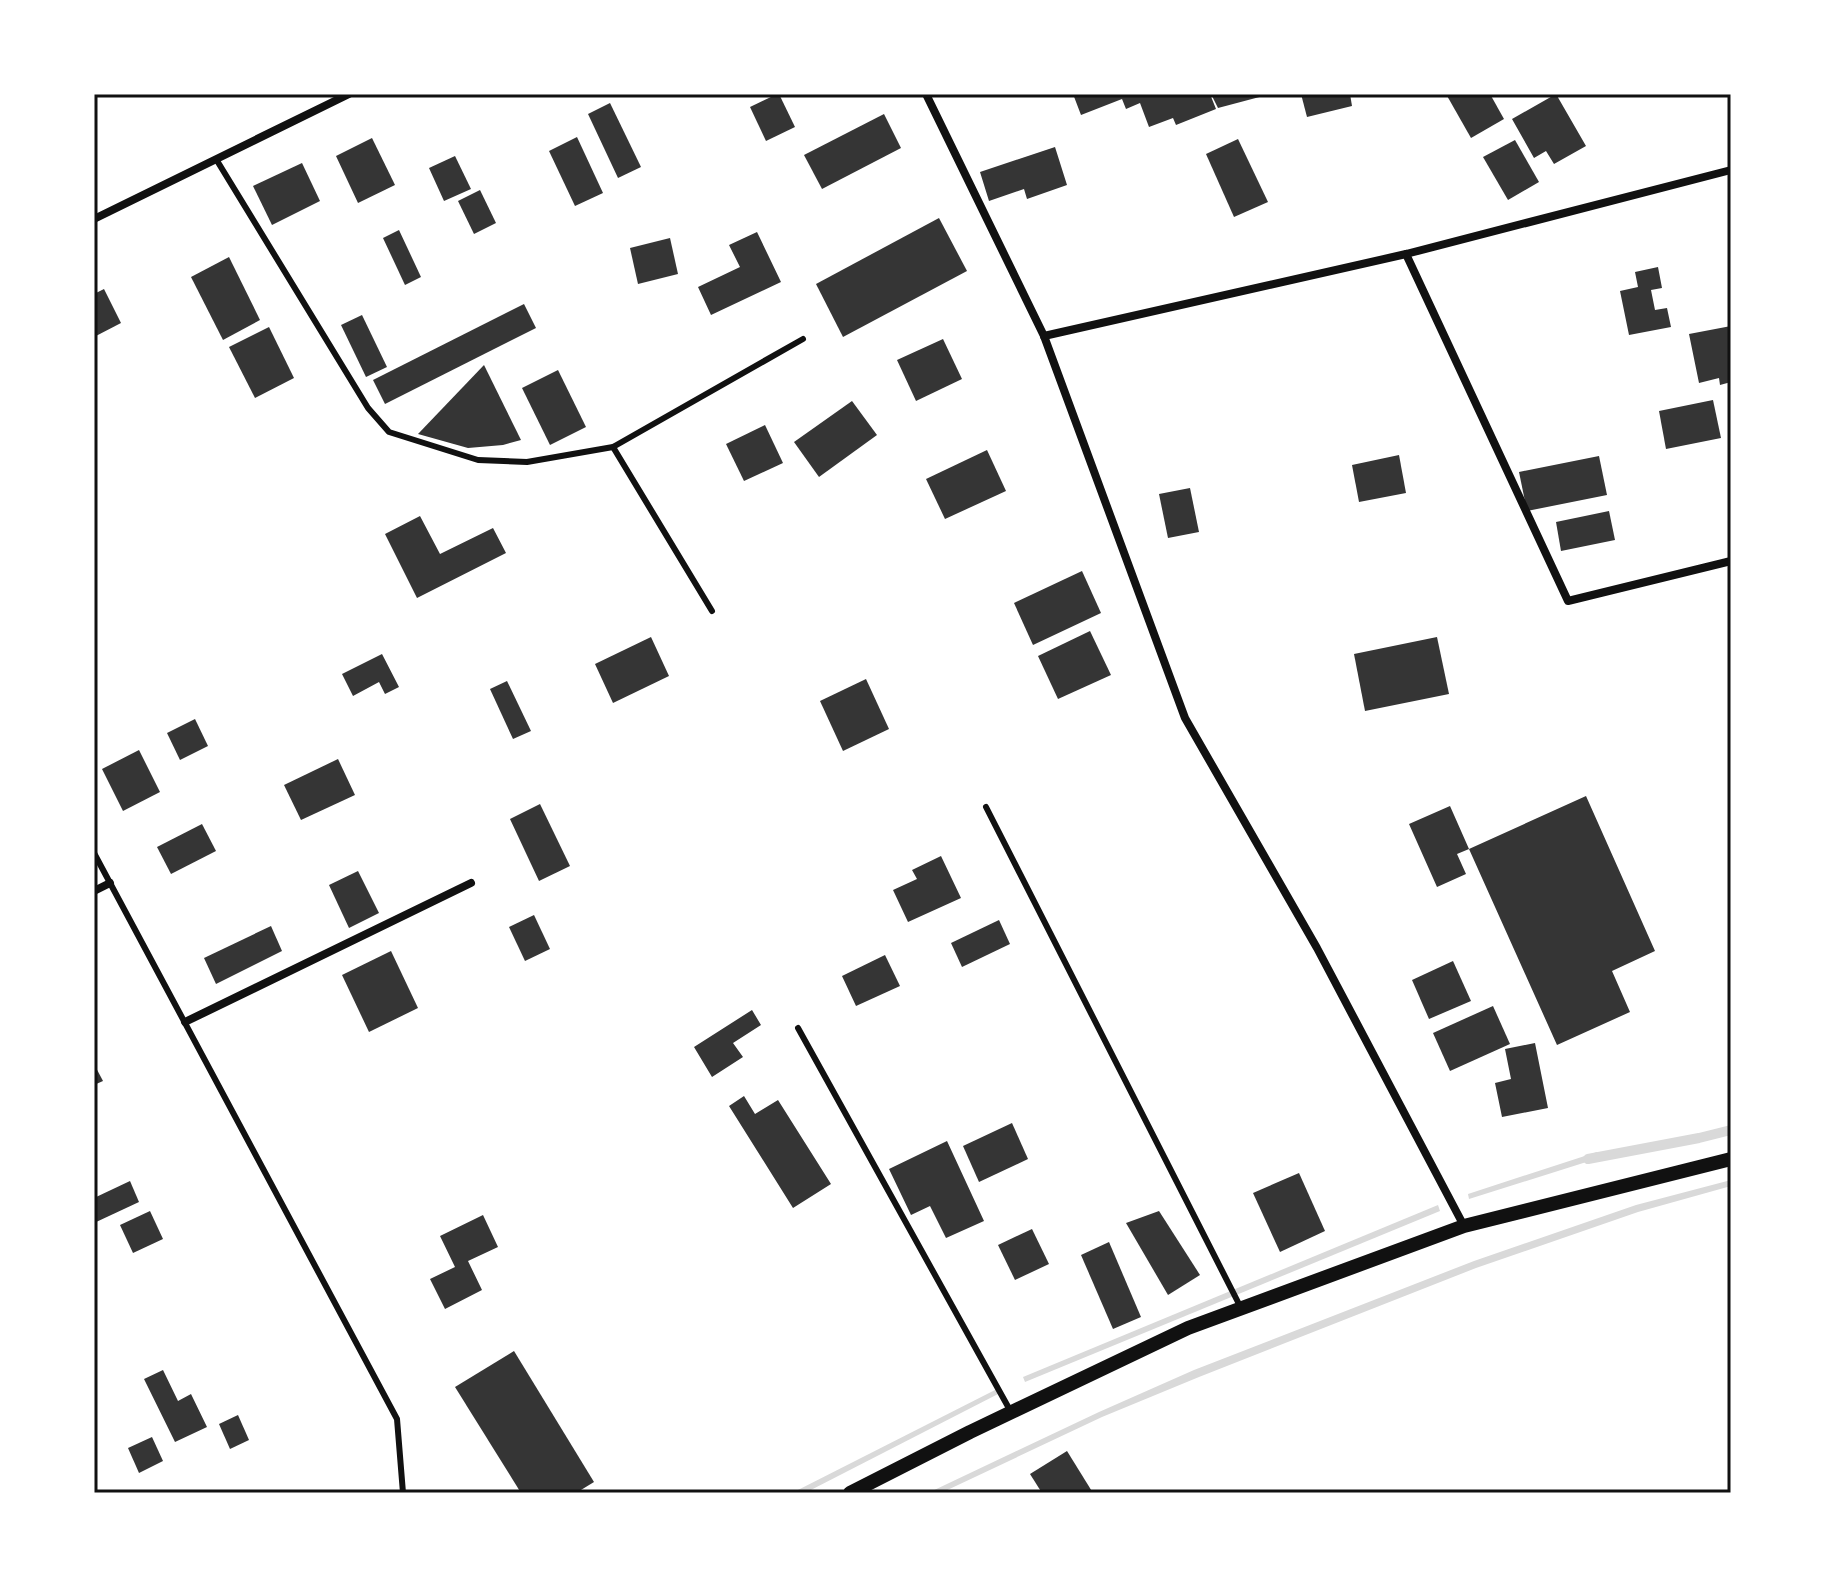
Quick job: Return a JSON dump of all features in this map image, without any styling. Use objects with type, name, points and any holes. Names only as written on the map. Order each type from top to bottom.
[{"type":"street","points":[[94,219],[349,94]]},
{"type":"street","points":[[926,94],[1044,336],[1185,718],[1317,948],[1464,1226]]},
{"type":"street","points":[[1044,336],[1406,254],[1731,170]]},
{"type":"street","points":[[1406,254],[1568,601],[1731,561]]},
{"type":"street","points":[[94,891],[110,883]]},
{"type":"street","points":[[185,1022],[471,883]]},
{"type":"street","points":[[850,1493],[1188,1328],[1464,1226],[1731,1159]]},
{"type":"lane","points":[[216,159],[368,408],[389,432],[478,460],[527,462],[613,447],[803,339]]},
{"type":"lane","points":[[613,447],[712,611]]},
{"type":"lane","points":[[986,807],[1241,1308]]},
{"type":"lane","points":[[94,853],[397,1419],[403,1493]]},
{"type":"lane","points":[[798,1028],[1011,1412]]},
{"type":"shaded area","points":[[1597,1152],[1599,1158],[1469,1199],[1468,1194]]},
{"type":"shaded area","points":[[1731,1180],[1731,1186],[1638,1212],[1476,1268],[1102,1417],[941,1493],[928,1493],[1194,1370],[1474,1261],[1636,1205]]},
{"type":"shaded area","points":[[1438,1205],[1440,1211],[1025,1382],[1023,1377]]},
{"type":"shaded area","points":[[997,1389],[1000,1393],[805,1493],[792,1493]]},
{"type":"building","points":[[777,94],[795,127],[766,141],[750,107]]},
{"type":"building","points":[[1073,94],[1210,94],[1216,109],[1176,125],[1173,118],[1149,127],[1140,103],[1126,109],[1122,99],[1081,115]]},
{"type":"building","points":[[1211,94],[1267,94],[1267,95],[1218,108]]},
{"type":"building","points":[[1301,94],[1350,94],[1352,106],[1307,117]]},
{"type":"building","points":[[1446,94],[1490,94],[1504,119],[1471,138]]},
{"type":"building","points":[[1556,94],[1586,146],[1554,164],[1546,151],[1534,158],[1512,119]]},
{"type":"building","points":[[610,103],[641,167],[618,178],[588,114]]},
{"type":"building","points":[[884,114],[901,148],[822,189],[804,155]]},
{"type":"building","points":[[577,137],[603,193],[575,206],[549,151]]},
{"type":"building","points":[[372,138],[395,185],[358,203],[336,156]]},
{"type":"building","points":[[1238,139],[1268,202],[1234,217],[1206,154]]},
{"type":"building","points":[[1515,140],[1539,182],[1508,200],[1483,157]]},
{"type":"building","points":[[1055,147],[1067,185],[1027,199],[1024,189],[989,201],[980,172]]},
{"type":"building","points":[[455,156],[471,189],[444,201],[429,168]]},
{"type":"building","points":[[302,163],[320,201],[272,225],[253,186]]},
{"type":"building","points":[[480,190],[496,223],[474,234],[458,201]]},
{"type":"building","points":[[939,218],[967,271],[843,337],[816,284]]},
{"type":"building","points":[[399,230],[421,277],[405,285],[383,238]]},
{"type":"building","points":[[757,232],[781,282],[711,315],[698,287],[740,267],[729,245]]},
{"type":"building","points":[[670,238],[678,274],[638,284],[630,248]]},
{"type":"building","points":[[229,257],[260,320],[223,340],[191,277]]},
{"type":"building","points":[[1658,267],[1662,288],[1651,290],[1655,310],[1667,308],[1671,327],[1629,335],[1620,291],[1638,287],[1635,272]]},
{"type":"building","points":[[104,289],[121,323],[94,337],[94,294]]},
{"type":"building","points":[[524,304],[536,328],[385,404],[373,380]]},
{"type":"building","points":[[362,315],[387,367],[366,377],[341,325]]},
{"type":"building","points":[[1731,326],[1731,382],[1720,385],[1719,378],[1699,383],[1689,334]]},
{"type":"building","points":[[269,327],[294,378],[255,398],[229,347]]},
{"type":"building","points":[[943,339],[962,379],[916,401],[897,360]]},
{"type":"building","points":[[484,365],[521,440],[468,448],[418,434]]},
{"type":"building","points":[[558,370],[586,427],[550,445],[522,388]]},
{"type":"building","points":[[1713,400],[1721,438],[1666,449],[1659,411]]},
{"type":"building","points":[[852,401],[877,435],[819,477],[794,442]]},
{"type":"building","points":[[765,425],[783,463],[744,481],[726,444]]},
{"type":"building","points":[[987,450],[1006,491],[945,519],[926,479]]},
{"type":"building","points":[[1399,455],[1406,493],[1359,502],[1352,465]]},
{"type":"building","points":[[1599,456],[1607,495],[1527,511],[1519,472]]},
{"type":"building","points":[[1190,488],[1199,532],[1168,538],[1159,494]]},
{"type":"building","points":[[1609,511],[1615,540],[1561,551],[1556,522]]},
{"type":"building","points":[[420,516],[440,554],[493,528],[506,553],[417,598],[385,534]]},
{"type":"building","points":[[1082,571],[1101,613],[1033,645],[1014,603]]},
{"type":"building","points":[[1090,631],[1111,675],[1058,699],[1038,656]]},
{"type":"building","points":[[651,637],[669,676],[613,703],[595,664]]},
{"type":"building","points":[[1437,637],[1449,694],[1365,711],[1354,654]]},
{"type":"building","points":[[382,654],[399,687],[385,694],[379,682],[353,696],[342,674]]},
{"type":"building","points":[[866,679],[889,729],[843,751],[820,701]]},
{"type":"building","points":[[507,681],[531,731],[513,739],[490,689]]},
{"type":"building","points":[[195,719],[208,746],[180,760],[167,733]]},
{"type":"building","points":[[139,750],[160,792],[123,811],[102,769]]},
{"type":"building","points":[[338,759],[355,795],[301,820],[284,785]]},
{"type":"building","points":[[1586,796],[1655,951],[1612,971],[1630,1012],[1557,1045],[1469,849]]},
{"type":"building","points":[[540,804],[570,866],[539,881],[510,819]]},
{"type":"building","points":[[1450,806],[1469,849],[1457,854],[1466,874],[1437,887],[1409,824]]},
{"type":"building","points":[[202,824],[216,851],[171,874],[157,847]]},
{"type":"building","points":[[941,856],[961,898],[908,922],[893,890],[917,879],[912,870]]},
{"type":"building","points":[[358,871],[379,913],[349,928],[329,885]]},
{"type":"building","points":[[534,915],[550,949],[525,961],[509,927]]},
{"type":"building","points":[[999,920],[1010,944],[962,967],[951,943]]},
{"type":"building","points":[[271,926],[282,951],[216,984],[204,958]]},
{"type":"building","points":[[391,951],[418,1008],[369,1032],[342,975]]},
{"type":"building","points":[[885,955],[900,986],[856,1006],[842,976]]},
{"type":"building","points":[[1453,961],[1471,1001],[1429,1019],[1412,980]]},
{"type":"building","points":[[1493,1006],[1510,1044],[1450,1071],[1433,1033]]},
{"type":"building","points":[[752,1010],[761,1025],[733,1043],[743,1057],[712,1077],[694,1047]]},
{"type":"building","points":[[1535,1043],[1548,1108],[1502,1117],[1495,1083],[1511,1079],[1505,1049]]},
{"type":"building","points":[[94,1064],[103,1081],[94,1085]]},
{"type":"building","points":[[744,1096],[755,1114],[778,1100],[831,1184],[793,1208],[729,1106]]},
{"type":"building","points":[[1012,1123],[1028,1159],[979,1182],[963,1146]]},
{"type":"building","points":[[947,1141],[984,1221],[946,1238],[930,1206],[911,1215],[889,1169]]},
{"type":"building","points":[[1299,1173],[1325,1231],[1280,1252],[1253,1193]]},
{"type":"building","points":[[130,1181],[139,1202],[94,1223],[94,1198]]},
{"type":"building","points":[[150,1211],[163,1239],[133,1253],[120,1225]]},
{"type":"building","points":[[1159,1211],[1200,1275],[1168,1295],[1126,1223]]},
{"type":"building","points":[[483,1215],[498,1247],[468,1261],[482,1290],[445,1309],[430,1279],[455,1267],[440,1236]]},
{"type":"building","points":[[1032,1229],[1049,1264],[1015,1280],[998,1245]]},
{"type":"building","points":[[1109,1242],[1141,1317],[1113,1329],[1081,1255]]},
{"type":"building","points":[[514,1351],[594,1482],[576,1493],[521,1493],[455,1387]]},
{"type":"building","points":[[163,1370],[178,1401],[191,1394],[207,1427],[175,1442],[144,1379]]},
{"type":"building","points":[[238,1415],[249,1440],[230,1449],[219,1424]]},
{"type":"building","points":[[152,1437],[163,1461],[139,1473],[128,1448]]},
{"type":"building","points":[[1067,1451],[1093,1493],[1042,1493],[1030,1474]]},
{"type":"waterway","points":[[1588,1159],[1731,1130]]}]
